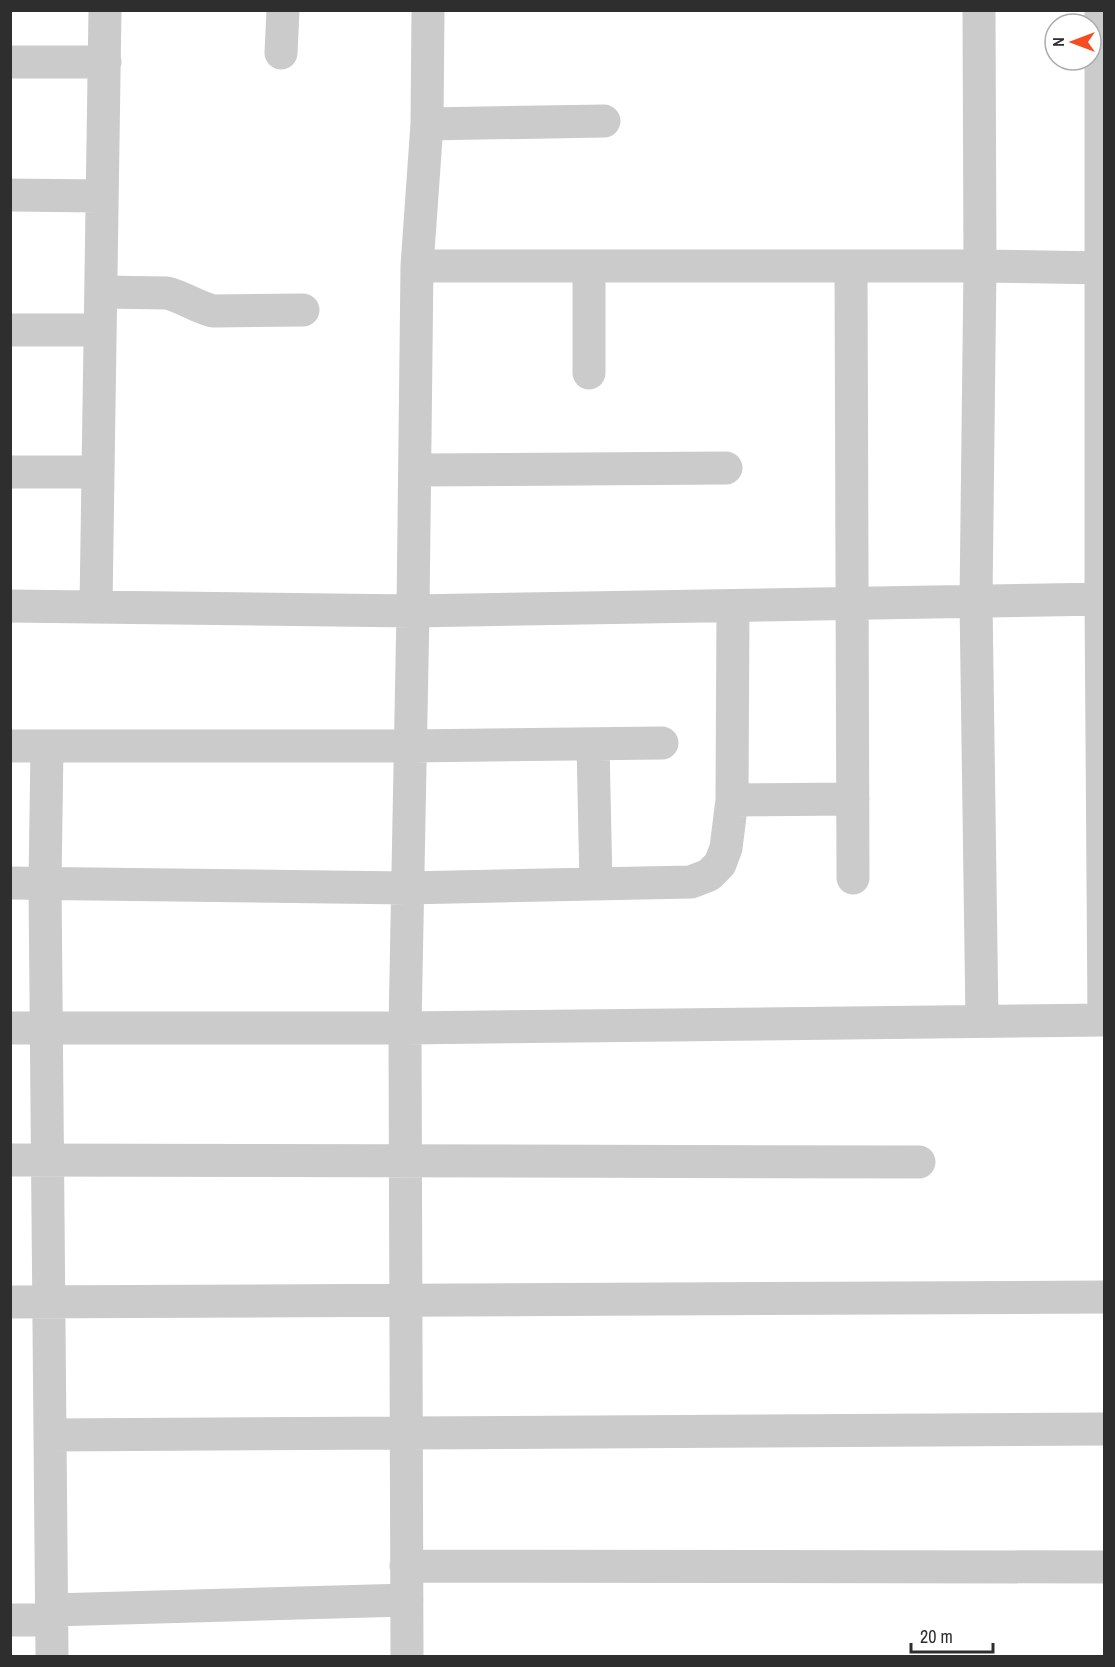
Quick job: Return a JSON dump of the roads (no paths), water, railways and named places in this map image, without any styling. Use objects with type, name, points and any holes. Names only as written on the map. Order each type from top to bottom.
[{"type":"street","points":[[96,606],[105,10]]},
{"type":"street","points":[[281,53],[283,10]]},
{"type":"street","points":[[408,1656],[405,1028],[417,267],[427,124],[428,10]]},
{"type":"street","points":[[979,10],[980,266],[976,601],[982,1021]]},
{"type":"street","points":[[10,1028],[405,1028],[1104,1020],[1101,10]]},
{"type":"street","points":[[10,62],[105,62]]},
{"type":"street","points":[[427,124],[604,121]]},
{"type":"street","points":[[10,195],[102,196]]},
{"type":"street","points":[[589,266],[589,373]]},
{"type":"street","points":[[851,266],[853,878]]},
{"type":"street","points":[[417,267],[980,266],[1103,268]]},
{"type":"street","points":[[101,292],[167,293],[213,311],[303,310]]},
{"type":"street","points":[[10,330],[100,330]]},
{"type":"street","points":[[415,470],[726,468]]},
{"type":"street","points":[[10,472],[98,472]]},
{"type":"street","points":[[10,606],[413,612],[1103,599]]},
{"type":"street","points":[[10,883],[407,888],[691,882],[709,875],[720,864],[726,848],[732,800],[733,606]]},
{"type":"street","points":[[10,746],[410,746],[662,743]]},
{"type":"street","points":[[594,744],[596,884]]},
{"type":"street","points":[[47,746],[45,884],[52,1656]]},
{"type":"street","points":[[732,800],[853,799]]},
{"type":"street","points":[[10,1160],[919,1162]]},
{"type":"street","points":[[10,1302],[1104,1297]]},
{"type":"street","points":[[51,1435],[1104,1429]]},
{"type":"street","points":[[406,1566],[1104,1567]]},
{"type":"street","points":[[10,1620],[52,1615],[407,1600]]}]
